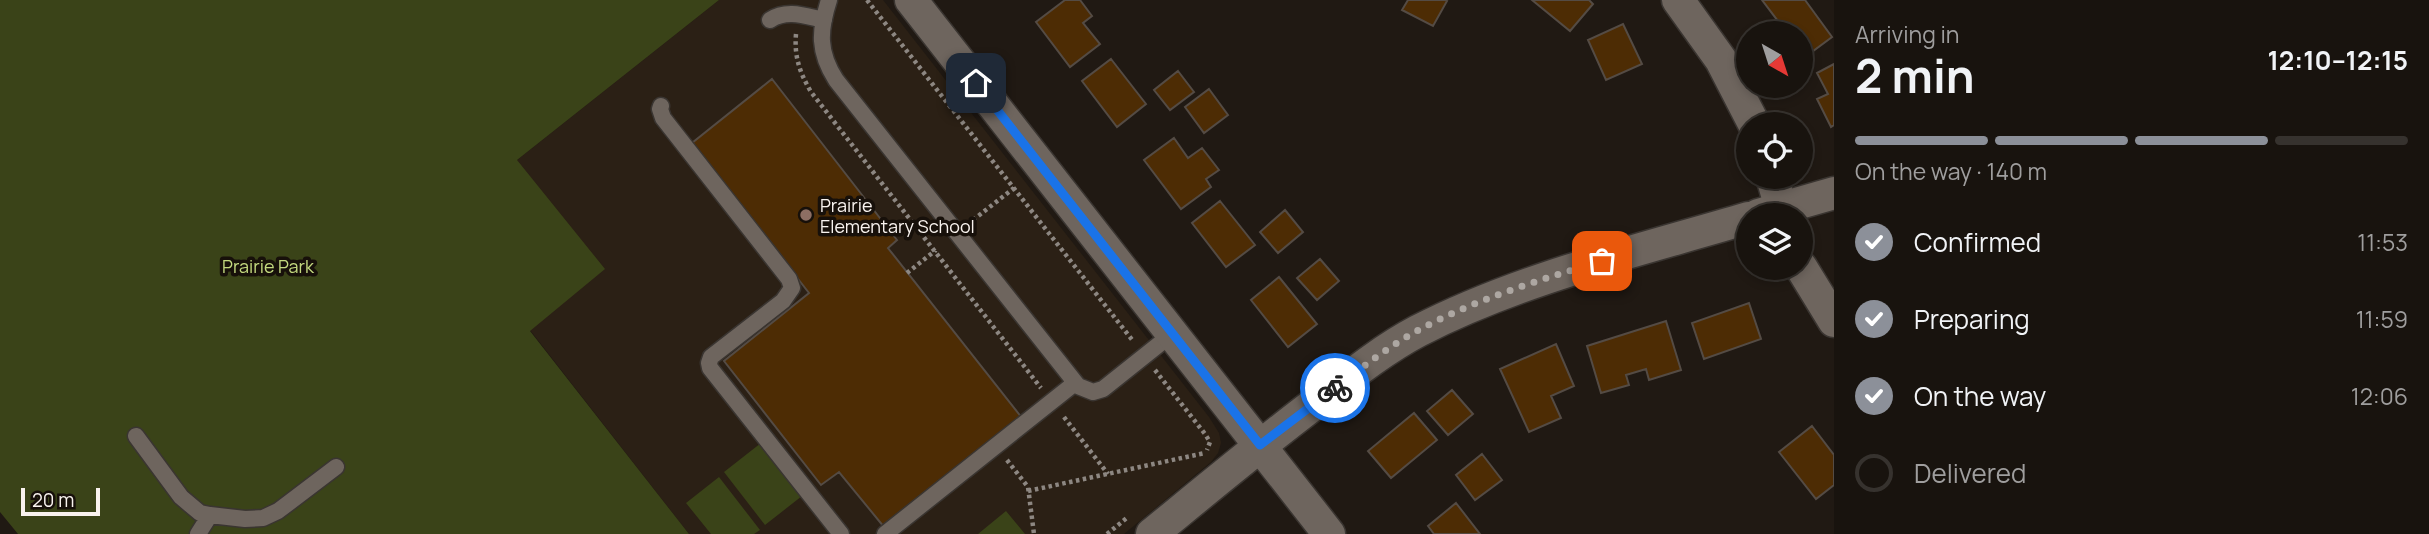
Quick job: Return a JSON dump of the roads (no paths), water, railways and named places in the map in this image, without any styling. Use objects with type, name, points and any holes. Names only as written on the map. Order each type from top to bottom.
[{"type":"street","points":[[911,0],[1329,534]]},
{"type":"street","points":[[1678,0],[1721,60],[1748,112]]},
{"type":"street","points":[[1804,203],[1834,193]]},
{"type":"street","points":[[1140,525],[1260,445],[1362,367],[1415,332],[1529,283],[1736,222]]},
{"type":"street","points":[[1809,280],[1834,321]]},
{"type":"lane","points":[[829,0],[824,20],[822,52],[836,80],[1075,383],[1093,392],[1103,389],[1172,334]]},
{"type":"lane","points":[[770,20],[779,14],[824,20]]},
{"type":"lane","points":[[662,106],[660,110],[663,118],[789,279],[792,288],[783,301],[711,357],[710,368],[841,534]]},
{"type":"lane","points":[[886,534],[1075,383]]},
{"type":"lane","points":[[136,436],[181,497],[200,513],[210,515],[263,518],[278,511],[336,467]]},
{"type":"lane","points":[[198,534],[210,515]]},
{"type":"place","name":"Prairie Elementary School","points":[[806,215]]},
{"type":"park label","name":"Prairie Park","points":[[268,266]]}]
